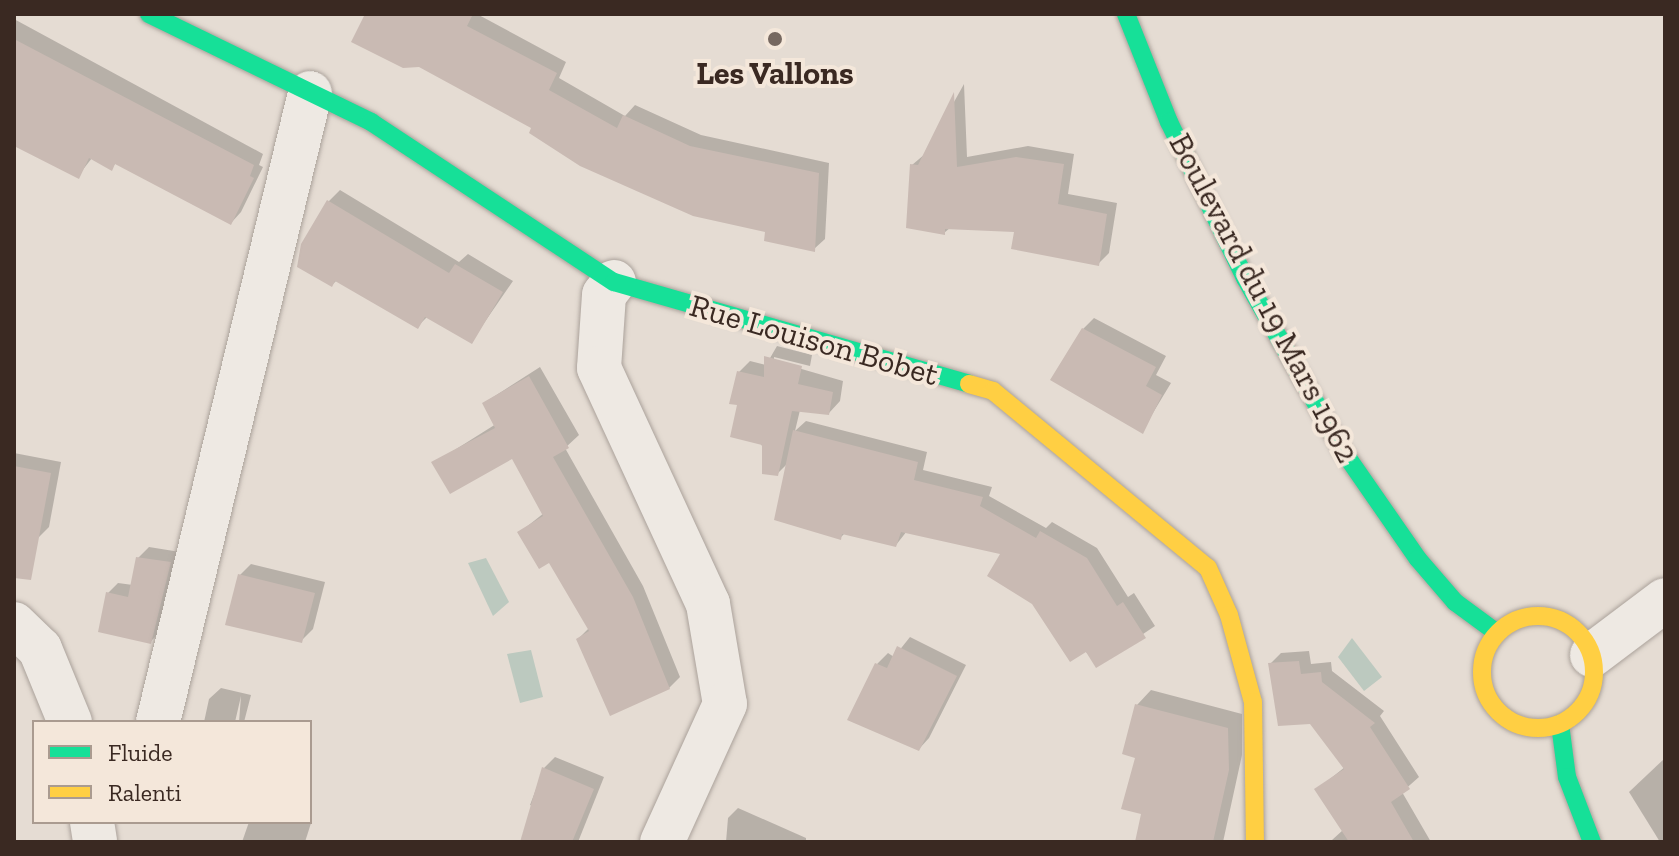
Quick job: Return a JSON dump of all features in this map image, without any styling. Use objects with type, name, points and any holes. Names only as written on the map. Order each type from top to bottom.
[{"type":"street","name":"Rue Louison Bobet","points":[[149,14],[371,122],[614,282],[993,391],[1208,568],[1229,615],[1253,702],[1255,842]]},
{"type":"street","name":"Boulevard du 19 Mars 1962","points":[[1126,14],[1169,122],[1245,278],[1341,448],[1418,559],[1455,602],[1497,633]]},
{"type":"street","points":[[158,720],[310,93]]},
{"type":"street","points":[[614,282],[604,295],[599,368],[708,604],[725,704],[662,842]]},
{"type":"street","points":[[1592,655],[1665,600]]},
{"type":"street","points":[[1539,615],[1563,621],[1581,635],[1592,655],[1595,671],[1586,703],[1560,724],[1545,729],[1515,724],[1492,704],[1482,676],[1497,633],[1517,620],[1539,615]]},
{"type":"street","points":[[14,624],[40,649],[69,720]]},
{"type":"street","points":[[1560,724],[1567,777],[1592,842]]},
{"type":"shaded area","points":[[486,558],[509,602],[493,616],[468,563]]},
{"type":"shaded area","points":[[1352,638],[1382,677],[1364,691],[1338,657]]},
{"type":"shaded area","points":[[531,650],[543,697],[520,703],[507,654]]},
{"type":"building","points":[[365,14],[473,14],[467,26],[557,73],[549,90],[617,128],[623,115],[690,146],[819,173],[815,252],[764,241],[765,232],[693,216],[580,166],[529,133],[531,128],[419,67],[403,68],[351,42]]},
{"type":"building","points":[[14,39],[254,165],[250,176],[254,178],[231,225],[115,164],[112,171],[89,158],[79,179],[14,146]]},
{"type":"building","points":[[954,92],[957,167],[1016,157],[1064,164],[1058,204],[1107,214],[1099,266],[1011,249],[1014,232],[945,229],[945,235],[906,228],[910,164],[918,165]]},
{"type":"building","points":[[327,200],[449,273],[455,264],[503,292],[472,344],[425,317],[418,329],[335,281],[332,287],[297,267],[301,244]]},
{"type":"building","points":[[1082,328],[1156,367],[1146,386],[1162,395],[1143,434],[1050,380]]},
{"type":"building","points":[[764,356],[802,366],[798,384],[833,392],[829,415],[792,411],[778,476],[762,474],[762,445],[730,437],[737,405],[729,404],[737,371],[764,377]]},
{"type":"building","points":[[529,376],[569,448],[553,457],[633,597],[670,689],[610,716],[576,639],[589,631],[549,563],[539,569],[517,532],[543,516],[512,459],[450,494],[431,462],[495,428],[482,403]]},
{"type":"building","points":[[793,430],[918,462],[914,480],[983,497],[980,506],[1036,538],[1040,531],[1087,558],[1117,606],[1123,602],[1146,638],[1096,668],[1086,652],[1070,662],[1032,604],[987,576],[1000,554],[901,532],[896,547],[842,534],[841,540],[774,520]]},
{"type":"building","points":[[14,466],[51,473],[31,580],[14,578]]},
{"type":"building","points":[[136,557],[171,562],[151,644],[98,632],[106,592],[128,597]]},
{"type":"building","points":[[238,574],[315,593],[302,643],[225,625]]},
{"type":"building","points":[[897,646],[957,676],[919,751],[847,720],[875,663],[887,668]]},
{"type":"building","points":[[1299,661],[1301,674],[1321,672],[1322,682],[1375,723],[1370,727],[1410,789],[1391,802],[1414,842],[1349,842],[1314,789],[1344,769],[1310,724],[1278,726],[1268,663]]},
{"type":"building","points":[[1135,704],[1228,728],[1229,770],[1213,842],[1135,842],[1141,814],[1121,809],[1135,758],[1122,754]]},
{"type":"building","points":[[542,767],[594,789],[572,842],[520,842]]},
{"type":"traffic: fast","points":[[149,14],[371,122],[614,282],[969,384]]},
{"type":"traffic: fast","points":[[1126,14],[1169,122],[1245,278],[1341,448],[1418,559],[1455,602],[1497,633]]},
{"type":"traffic: fast","points":[[1560,724],[1567,777],[1592,842]]},
{"type":"traffic: slow","points":[[969,384],[993,391],[1208,568],[1229,615],[1253,702],[1255,842]]},
{"type":"traffic: slow","points":[[1538,616],[1559,620],[1578,632],[1590,651],[1594,672],[1590,693],[1578,712],[1559,724],[1538,728],[1517,724],[1498,712],[1486,693],[1482,672],[1486,651],[1498,632],[1517,620],[1538,616]]},
{"type":"place","name":"Les Vallons","points":[[775,39]]}]
